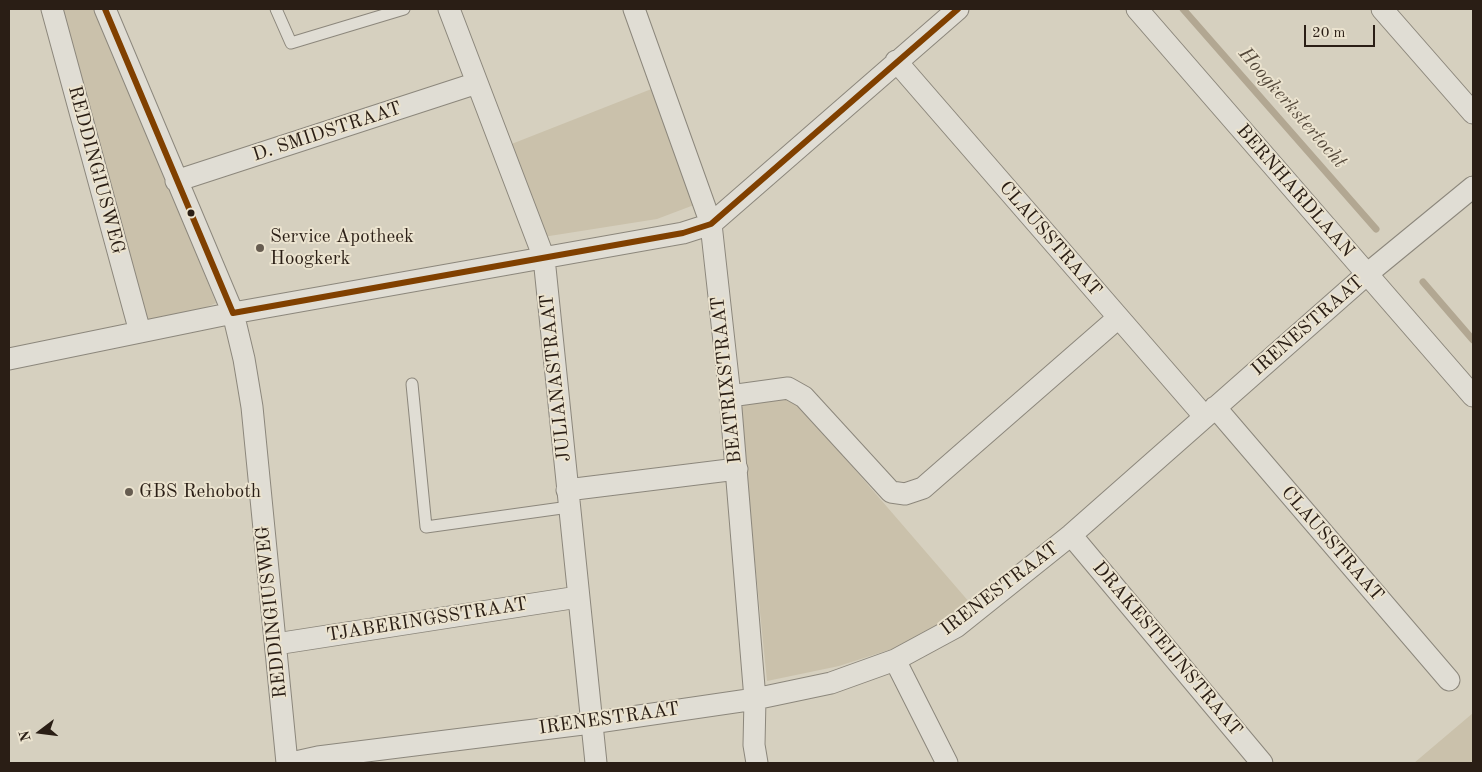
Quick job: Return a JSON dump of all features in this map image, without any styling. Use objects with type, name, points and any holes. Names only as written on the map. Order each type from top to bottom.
[{"type":"street","name":"REDDINGIUSWEG","points":[[52,9],[140,332]]},
{"type":"street","name":"REDDINGIUSWEG","points":[[105,9],[232,313],[244,359],[252,407],[287,763]]},
{"type":"street","name":"JULIANASTRAAT","points":[[449,9],[544,258],[596,763]]},
{"type":"street","name":"BEATRIXSTRAAT","points":[[634,9],[711,224],[737,469],[755,699],[754,746],[757,763]]},
{"type":"street","points":[[9,359],[232,313],[683,234],[711,224],[958,9]]},
{"type":"street","name":"BERNHARDLAAN","points":[[1137,9],[1473,396]]},
{"type":"street","points":[[1382,9],[1473,112]]},
{"type":"street","name":"CLAUSSTRAAT","points":[[896,61],[1118,318],[1210,412],[1449,680]]},
{"type":"street","name":"D. SMIDSTRAAT","points":[[176,181],[477,83]]},
{"type":"street","name":"IRENESTRAAT","points":[[291,763],[318,756],[591,722],[755,699],[831,683],[894,660],[956,628],[1071,535],[1366,274],[1473,187]]},
{"type":"street","points":[[730,396],[788,388],[804,397],[891,492],[905,494],[923,488],[1118,318]]},
{"type":"street","points":[[568,498],[737,469]]},
{"type":"street","name":"DRAKESTEIJNSTRAAT","points":[[1071,535],[1262,763]]},
{"type":"street","name":"TJABERINGSSTRAAT","points":[[276,644],[578,597]]},
{"type":"street","points":[[894,660],[947,763]]},
{"type":"lane","points":[[276,9],[291,43],[404,9]]},
{"type":"lane","points":[[412,384],[426,527],[568,498]]},
{"type":"shaded area","points":[[59,9],[98,9],[216,303],[202,309],[143,323]]},
{"type":"shaded area","points":[[654,88],[694,205],[657,219],[543,237],[509,145]]},
{"type":"shaded area","points":[[793,398],[970,603],[938,628],[892,649],[839,666],[767,681],[739,404]]},
{"type":"shaded area","points":[[1473,713],[1473,763],[1414,763]]},
{"type":"waterway","name":"Hoogkerkstertocht","points":[[1183,9],[1376,229]]},
{"type":"waterway","name":"Hoogkerkstertocht","points":[[1423,282],[1473,340]]},
{"type":"transit line","points":[[105,9],[233,313]]},
{"type":"transit line","points":[[233,313],[683,233],[711,224],[958,9]]},
{"type":"place","name":"Service Apotheek Hoogkerk","points":[[260,248]]},
{"type":"place","name":"GBS Rehoboth","points":[[129,492]]}]
